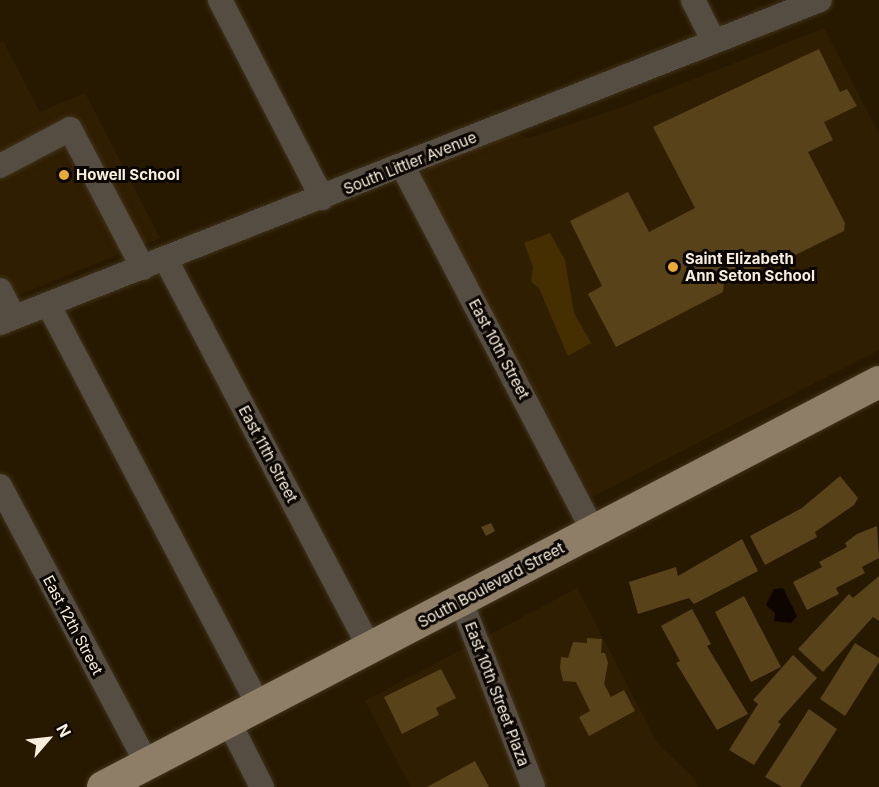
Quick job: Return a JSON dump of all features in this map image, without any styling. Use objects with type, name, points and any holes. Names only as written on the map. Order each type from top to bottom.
[{"type":"main road","name":"South Boulevard Street","points":[[103,787],[879,382]]},
{"type":"street","points":[[220,0],[322,198]]},
{"type":"street","points":[[693,0],[713,40]]},
{"type":"street","name":"South Littler Avenue","points":[[7,320],[403,167],[713,40],[820,0]]},
{"type":"street","points":[[0,166],[70,129],[143,268]]},
{"type":"street","name":"East 10th Street","points":[[403,167],[593,531]]},
{"type":"street","name":"East 11th Street","points":[[166,260],[370,649]]},
{"type":"street","points":[[0,290],[7,320]]},
{"type":"street","points":[[48,303],[259,706]]},
{"type":"street","name":"East 12th Street","points":[[0,486],[147,764]]},
{"type":"street","name":"East 10th Street Plaza","points":[[461,601],[533,787]]},
{"type":"street","points":[[229,722],[262,787]]},
{"type":"shaded area","name":"Saint Elizabeth Ann Seton School","points":[[824,28],[879,134],[879,350],[592,497],[424,184],[423,174],[431,165],[516,133],[530,138],[628,105]]},
{"type":"shaded area","name":"Howell School","points":[[3,41],[40,112],[85,93],[160,238],[0,303],[0,42]]},
{"type":"shaded area","points":[[550,233],[565,260],[574,313],[591,343],[568,356],[539,288],[531,282],[533,267],[524,243]]},
{"type":"shaded area","points":[[577,588],[658,744],[694,778],[698,787],[411,787],[365,701]]},
{"type":"shaded area","points":[[783,588],[797,616],[791,623],[774,621],[775,613],[766,605],[774,589]]},
{"type":"building","name":"Saint Elizabeth Ann Seton School","points":[[819,49],[840,92],[847,89],[857,106],[824,122],[833,140],[808,152],[845,223],[844,231],[773,266],[770,261],[740,283],[729,279],[724,282],[723,292],[616,347],[588,294],[602,286],[570,221],[628,192],[649,232],[695,208],[653,127]]},
{"type":"building","points":[[840,476],[858,498],[854,505],[815,532],[817,537],[765,565],[750,536],[802,508]]},
{"type":"building","points":[[491,523],[495,531],[486,536],[481,527]]},
{"type":"building","points":[[877,526],[879,558],[862,567],[865,573],[836,588],[839,594],[807,610],[793,582],[822,567],[819,562],[847,547],[845,543],[857,534]]},
{"type":"building","points":[[742,539],[758,571],[694,604],[689,598],[638,614],[629,582],[676,567],[678,576]]},
{"type":"building","points":[[879,576],[879,621],[873,617],[823,672],[798,649],[849,594],[853,598]]},
{"type":"building","points":[[744,596],[781,667],[751,682],[715,612]]},
{"type":"building","points":[[692,609],[711,644],[707,646],[748,714],[717,730],[676,663],[680,661],[661,626]]},
{"type":"building","points":[[587,638],[602,639],[601,653],[605,653],[608,663],[604,684],[611,697],[624,690],[635,711],[589,736],[579,717],[590,711],[576,682],[563,681],[560,668],[561,657],[568,658],[573,642],[587,643]]},
{"type":"building","points":[[855,643],[879,658],[879,662],[845,716],[820,699]]},
{"type":"building","points":[[793,655],[817,678],[778,722],[781,724],[754,765],[729,750],[758,704],[753,700]]},
{"type":"building","points":[[441,669],[456,698],[436,708],[439,715],[402,734],[384,697]]},
{"type":"building","points":[[809,709],[837,729],[800,787],[782,787],[765,777]]},
{"type":"building","points":[[475,761],[489,787],[427,787]]},
{"type":"place","name":"Howell School","points":[[64,175]]},
{"type":"place","name":"Saint Elizabeth Ann Seton School","points":[[673,267]]}]
